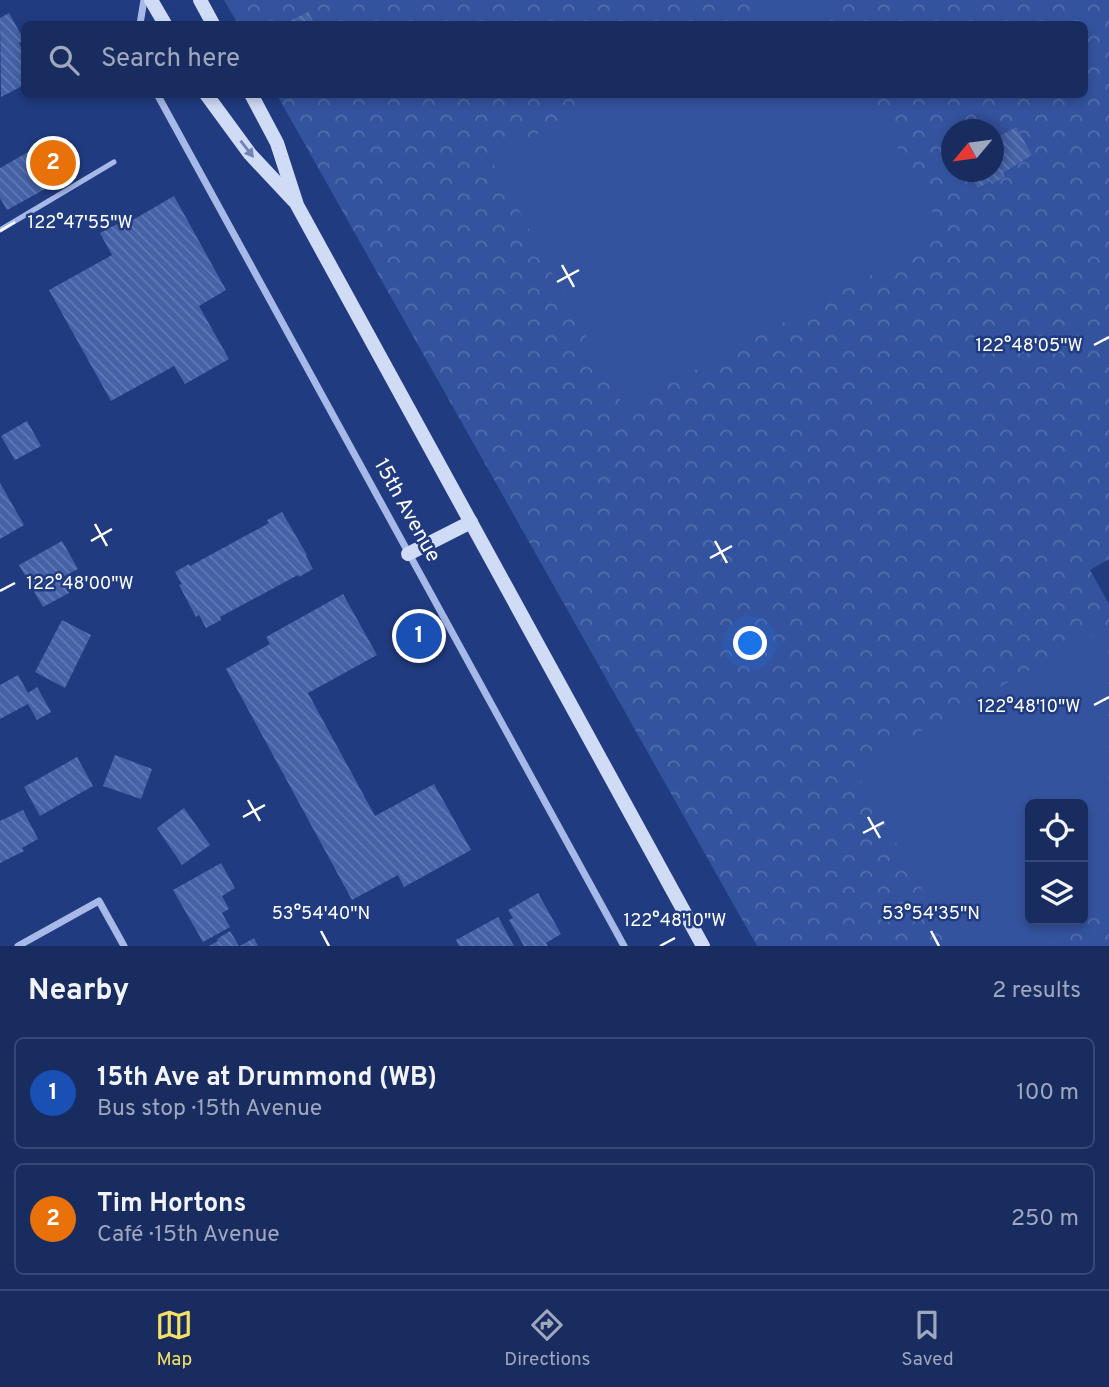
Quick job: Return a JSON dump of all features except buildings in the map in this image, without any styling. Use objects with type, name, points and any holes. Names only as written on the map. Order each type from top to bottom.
[{"type":"main road","points":[[152,0],[163,21]]},
{"type":"main road","points":[[200,0],[211,21]]},
{"type":"main road","points":[[209,98],[250,154],[297,205]]},
{"type":"main road","points":[[253,98],[277,142],[297,205],[703,946]]},
{"type":"main road","points":[[408,554],[471,522]]},
{"type":"street","points":[[140,21],[144,0]]},
{"type":"street","name":"15th Avenue","points":[[159,98],[624,946]]},
{"type":"street","points":[[18,946],[99,901],[124,946]]},
{"type":"lane","points":[[0,230],[114,162]]},
{"type":"green space","points":[[224,0],[1109,0],[1109,559],[1090,570],[1109,604],[1109,946],[757,946],[279,98],[1088,98],[1088,21],[236,21]]},
{"type":"green space","points":[[784,0],[817,0],[829,21],[745,21]]},
{"type":"green space","points":[[603,98],[871,98],[945,235],[625,408],[491,159]]},
{"type":"green space","points":[[1108,626],[1109,907],[1088,919],[1088,799],[1025,799],[1025,925],[1077,925],[1039,946],[954,946],[854,769]]},
{"type":"place","name":"Tim Hortons","points":[[53,163]]},
{"type":"place","name":"15th Ave at Drummond (WB)","points":[[419,636]]}]
